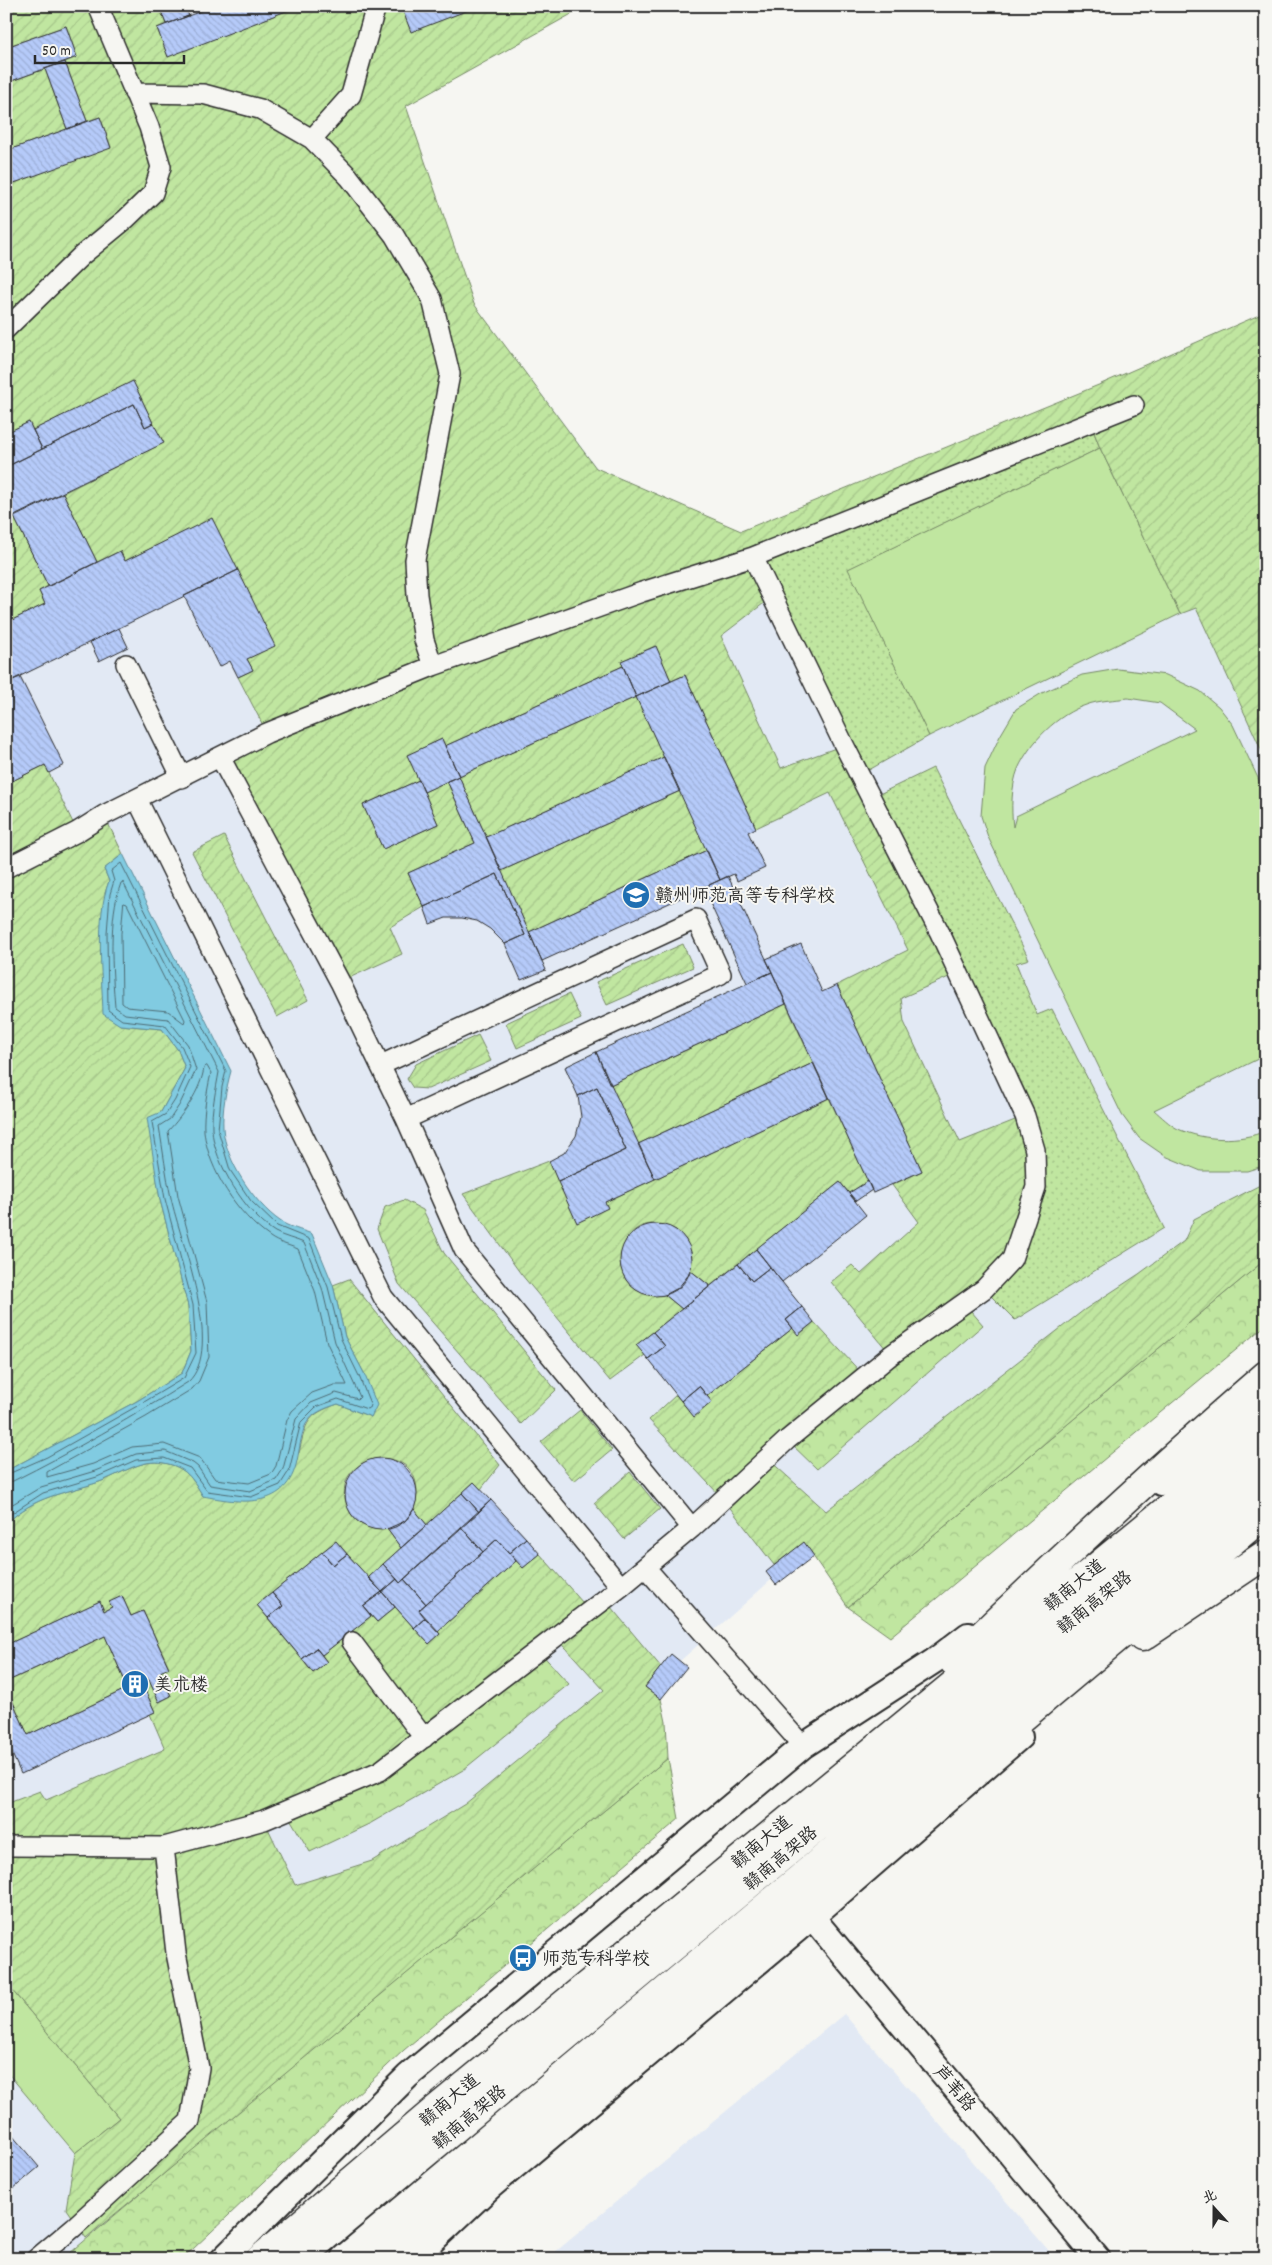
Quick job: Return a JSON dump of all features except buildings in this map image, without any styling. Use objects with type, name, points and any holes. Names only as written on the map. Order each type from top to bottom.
[{"type":"main road","points":[[828,1786],[1040,1579],[1165,1462],[1266,1375]]},
{"type":"main road","name":"赣南大道","points":[[260,2259],[442,2105],[828,1786],[1266,1428]]},
{"type":"main road","name":"赣南高架路","points":[[298,2259],[815,1829],[1266,1463]]},
{"type":"main road","name":"赣南高架路","points":[[345,2259],[1266,1488]]},
{"type":"main road","points":[[378,2259],[488,2164],[1266,1513]]},
{"type":"main road","points":[[1042,1702],[1122,1651],[1266,1554]]},
{"type":"street","points":[[6,329],[81,256],[126,219],[153,193],[161,167],[149,127],[98,6]]},
{"type":"street","points":[[312,139],[351,95],[376,6]]},
{"type":"street","points":[[134,93],[203,94],[260,109],[312,139],[349,177],[394,235],[428,291],[432,299],[450,374],[416,560],[417,595],[424,640],[434,666]]},
{"type":"street","points":[[6,868],[274,730],[434,666],[642,592],[753,558],[1134,405]]},
{"type":"street","points":[[6,1846],[164,1847],[213,1835],[286,1812],[380,1771],[621,1587],[692,1528],[788,1440],[890,1355],[984,1289],[1012,1259],[1036,1187],[1035,1150],[1025,1116],[940,933],[844,745],[753,558]]},
{"type":"street","points":[[126,664],[182,778]]},
{"type":"street","points":[[220,757],[340,982],[406,1118],[464,1250],[692,1528]]},
{"type":"street","points":[[137,799],[384,1297],[621,1587]]},
{"type":"street","points":[[381,1065],[696,919],[720,974],[406,1118]]},
{"type":"street","points":[[967,1636],[1091,1514],[1266,1365]]},
{"type":"street","points":[[223,2259],[408,2076],[803,1746],[934,1661],[1266,1401]]},
{"type":"street","points":[[413,2259],[490,2186],[812,1917],[1266,1530]]},
{"type":"street","points":[[645,1567],[803,1746]]},
{"type":"street","points":[[352,1642],[424,1738]]},
{"type":"street","points":[[36,2259],[74,2227],[190,2121],[198,2068],[176,1953],[164,1847]]},
{"type":"street","name":"芦苇路","points":[[812,1917],[1098,2259]]},
{"type":"shaded area","name":"赣州师范高等专科学校","points":[[6,6],[586,6],[406,106],[474,304],[597,468],[741,531],[1101,384],[1266,312],[1266,1259],[848,1607],[814,1556],[776,1585],[771,1580],[680,1661],[687,1667],[661,1699],[666,1722],[193,2149],[63,2259],[6,2259]]},
{"type":"shaded area","points":[[844,2014],[1056,2259],[559,2259],[554,2253]]},
{"type":"green space","points":[[6,6],[159,6],[166,24],[157,28],[168,56],[299,6],[401,6],[411,31],[479,6],[586,6],[406,106],[474,304],[596,468],[741,531],[1101,384],[1266,312],[1266,760],[1196,608],[1180,614],[1100,448],[1090,422],[754,558],[772,597],[721,636],[781,768],[844,745],[958,973],[901,998],[904,1022],[960,1142],[1025,1116],[1035,1150],[1012,1259],[891,1355],[831,1282],[852,1265],[861,1274],[919,1222],[892,1185],[922,1171],[837,985],[908,950],[830,793],[756,828],[685,675],[671,681],[655,646],[622,661],[623,666],[445,746],[442,739],[408,755],[419,780],[363,805],[383,849],[438,824],[424,792],[447,781],[475,843],[408,873],[424,907],[390,927],[402,954],[340,982],[220,757],[267,733],[238,677],[253,670],[247,659],[212,519],[125,561],[120,551],[97,562],[63,493],[163,443],[133,382],[33,430],[29,422],[6,433],[6,186],[111,147],[100,117],[87,121],[65,62],[77,57],[66,26],[6,47]]},
{"type":"green space","points":[[45,69],[67,129],[6,151],[6,83]]},
{"type":"green space","points":[[1090,422],[1100,448],[849,569],[929,736],[860,775],[753,557]]},
{"type":"green space","points":[[1100,448],[1180,614],[929,736],[848,569]]},
{"type":"green space","points":[[14,517],[48,586],[39,591],[45,604],[6,623],[6,520]]},
{"type":"green space","points":[[1118,669],[1166,675],[1200,691],[1219,707],[1233,725],[1266,795],[1266,1055],[1154,1110],[1178,1129],[1200,1136],[1222,1139],[1255,1135],[1266,1131],[1266,1165],[1247,1171],[1201,1171],[1165,1156],[1139,1138],[1122,1115],[988,837],[981,816],[985,768],[1000,736],[1016,709],[1042,693],[1082,675]],"holes":[[[1128,698],[1160,703],[1195,729],[1016,816],[1013,827],[1012,798],[1018,769],[1037,739],[1055,722],[1076,709],[1096,702]]]},
{"type":"green space","points":[[636,697],[664,757],[486,837],[459,776]]},
{"type":"green space","points":[[45,765],[77,831],[104,815],[123,854],[104,869],[109,881],[105,893],[120,1025],[162,1029],[178,1050],[185,1068],[161,1112],[155,1164],[160,1200],[188,1306],[191,1351],[182,1373],[137,1401],[6,1471],[6,784]]},
{"type":"green space","points":[[933,768],[1029,959],[1016,963],[1037,1015],[1052,1009],[1164,1228],[1015,1320],[984,1289],[1035,1150],[871,798]]},
{"type":"green space","points":[[680,791],[707,850],[529,932],[501,871]]},
{"type":"green space","points":[[224,836],[308,1000],[277,1017],[192,852]]},
{"type":"green space","points":[[683,944],[693,967],[607,1005],[596,982]]},
{"type":"green space","points":[[569,994],[581,1019],[517,1048],[506,1023]]},
{"type":"green space","points":[[786,1004],[813,1063],[638,1144],[610,1085]]},
{"type":"green space","points":[[478,1035],[491,1061],[428,1089],[413,1088],[407,1079],[416,1064]]},
{"type":"green space","points":[[829,1098],[868,1181],[849,1193],[840,1182],[710,1286],[690,1270],[692,1261],[688,1244],[676,1230],[660,1225],[644,1225],[632,1233],[624,1244],[621,1258],[623,1273],[631,1285],[644,1293],[665,1295],[682,1309],[637,1345],[645,1355],[610,1381],[521,1274],[463,1194],[549,1161],[577,1222],[605,1202]]},
{"type":"green space","points":[[1266,1182],[1266,1259],[848,1607],[804,1543],[774,1565],[724,1500],[649,1420],[676,1395],[694,1416],[712,1402],[707,1396],[793,1328],[799,1335],[814,1322],[865,1377],[768,1459],[826,1511],[1084,1310],[1139,1274],[1184,1241],[1194,1219]]},
{"type":"green space","points":[[404,1200],[423,1210],[444,1253],[556,1390],[521,1424],[399,1284],[377,1229],[385,1207]]},
{"type":"green space","points":[[1266,1259],[1266,1325],[890,1637],[848,1607]]},
{"type":"green space","points":[[349,1279],[500,1465],[481,1489],[474,1482],[427,1525],[414,1509],[416,1485],[409,1469],[395,1461],[379,1459],[363,1464],[350,1474],[344,1490],[349,1510],[365,1526],[375,1529],[387,1529],[401,1548],[368,1578],[336,1541],[257,1605],[313,1673],[327,1662],[322,1655],[371,1616],[377,1622],[395,1607],[429,1644],[440,1634],[438,1631],[516,1561],[523,1568],[540,1554],[590,1611],[605,1600],[661,1667],[645,1687],[661,1699],[666,1722],[668,1758],[86,2238],[66,2209],[75,2153],[119,2118],[6,1983],[6,1804],[40,1791],[46,1800],[165,1749],[150,1714],[155,1712],[141,1681],[148,1678],[159,1702],[171,1696],[160,1672],[169,1667],[143,1611],[131,1616],[122,1596],[110,1603],[112,1607],[104,1611],[99,1602],[6,1645],[6,1524],[17,1514],[39,1501],[99,1482],[147,1463],[164,1463],[178,1467],[188,1474],[203,1496],[299,1453],[309,1421],[313,1416],[327,1408],[338,1404],[371,1417],[364,1373],[345,1337],[333,1285]],"holes":[[[556,1637],[604,1690],[465,1804],[372,1861],[295,1885],[264,1820],[380,1771]]]},
{"type":"green space","points":[[965,1304],[983,1325],[817,1469],[787,1440]]},
{"type":"green space","points":[[580,1410],[612,1450],[574,1481],[541,1442]]},
{"type":"green space","points":[[630,1472],[660,1509],[624,1539],[594,1503]]},
{"type":"green space","points":[[105,1636],[128,1688],[28,1735],[6,1687],[6,1682]]},
{"type":"green space","points":[[538,1650],[569,1684],[463,1770],[371,1823],[310,1852],[286,1812]]},
{"type":"green space","points":[[668,1758],[679,1819],[404,2050],[181,2259],[63,2259],[193,2149]]},
{"type":"green space","points":[[6,1983],[119,2118],[75,2153],[6,2071]]},
{"type":"water","points":[[123,854],[231,1071],[223,1114],[223,1128],[229,1154],[242,1180],[270,1213],[287,1225],[312,1234],[333,1285],[345,1337],[364,1373],[377,1405],[371,1417],[338,1404],[312,1416],[304,1428],[296,1465],[290,1480],[281,1490],[271,1496],[245,1501],[203,1496],[192,1479],[183,1470],[172,1465],[155,1462],[139,1465],[99,1482],[39,1501],[17,1514],[6,1524],[6,1471],[137,1401],[182,1373],[191,1351],[188,1306],[160,1200],[147,1118],[161,1112],[185,1068],[178,1050],[162,1029],[120,1025],[103,1014],[101,928],[102,911],[109,881],[104,869]]},
{"type":"place","name":"赣州师范高等专科学校","points":[[636,895]]},
{"type":"place","name":"美术楼","points":[[135,1684]]},
{"type":"place","name":"师范专科学校","points":[[523,1958]]}]
